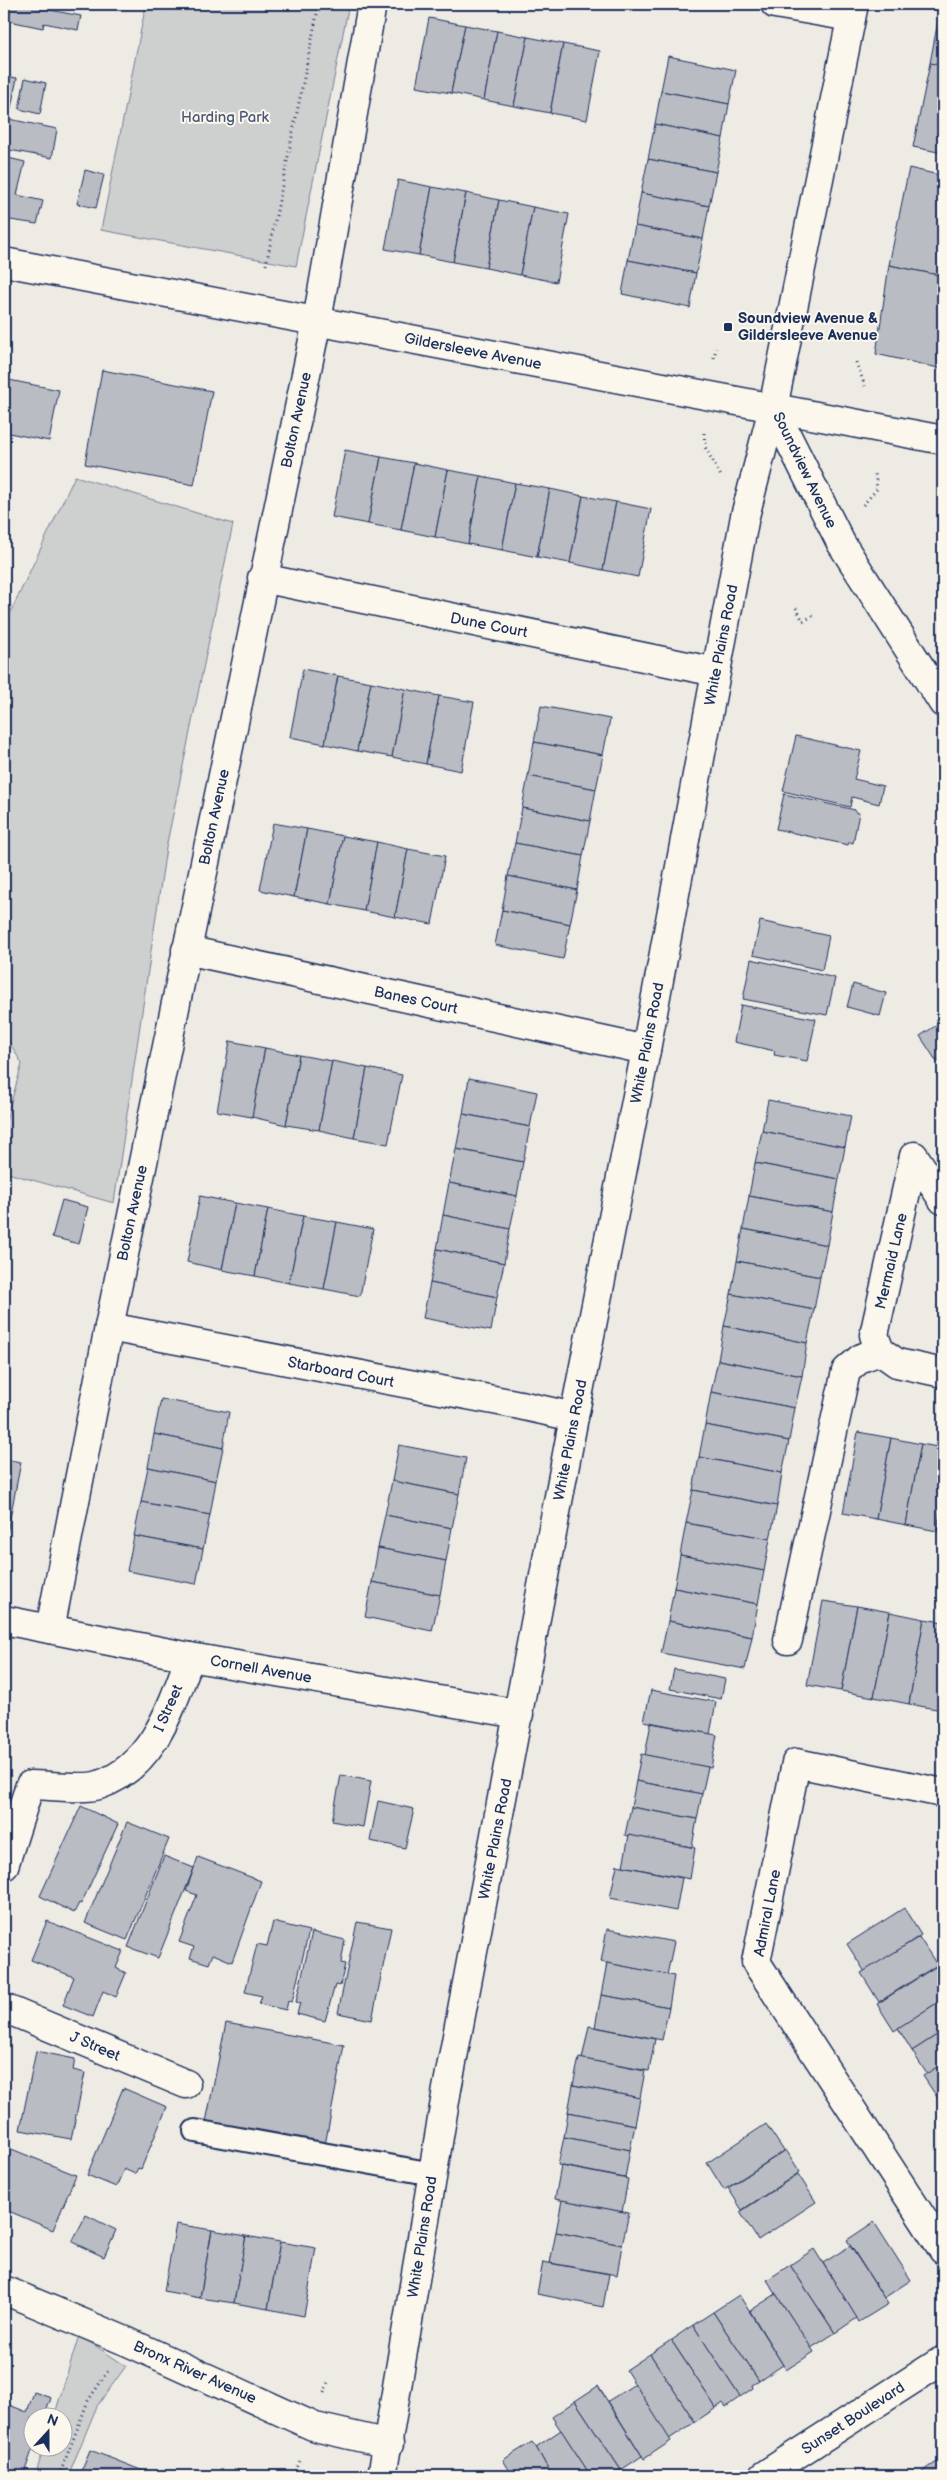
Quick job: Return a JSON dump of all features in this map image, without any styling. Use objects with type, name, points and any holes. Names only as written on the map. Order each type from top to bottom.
[{"type":"street","name":"Bolton Avenue","points":[[50,1629],[186,950],[262,578],[317,322],[372,4]]},
{"type":"street","points":[[775,4],[852,11]]},
{"type":"street","name":"Soundview Avenue","points":[[852,11],[773,408],[841,543],[943,703]]},
{"type":"street","name":"Gildersleeve Avenue","points":[[4,262],[943,440]]},
{"type":"street","name":"White Plains Road","points":[[382,2476],[389,2444],[447,2089],[646,1050],[745,516],[773,408]]},
{"type":"street","name":"Dune Court","points":[[262,578],[716,672]]},
{"type":"street","name":"Banes Court","points":[[186,950],[646,1050]]},
{"type":"street","name":"Mermaid Lane","points":[[880,1351],[874,1335],[914,1156],[943,1200]]},
{"type":"street","name":"Starboard Court","points":[[109,1327],[520,1405],[574,1418]]},
{"type":"street","points":[[788,1640],[846,1371],[862,1358],[880,1351],[897,1363],[943,1373]]},
{"type":"street","name":"Cornell Avenue","points":[[4,1620],[190,1657],[519,1714]]},
{"type":"street","name":"I Street","points":[[11,1823],[30,1785],[98,1785],[123,1772],[142,1755],[160,1732],[190,1657]]},
{"type":"street","name":"Admiral Lane","points":[[943,1793],[796,1763],[756,1962],[943,2250]]},
{"type":"street","points":[[4,1866],[11,1823]]},
{"type":"street","name":"J Street","points":[[4,2008],[186,2084]]},
{"type":"street","name":"Bronx River Avenue","points":[[4,2290],[128,2342],[315,2428],[389,2444]]},
{"type":"street","name":"Sunset Boulevard","points":[[764,2476],[943,2360]]},
{"type":"lane","points":[[195,2131],[433,2174]]},
{"type":"path","points":[[266,265],[319,4]]},
{"type":"path","points":[[714,358],[716,348]]},
{"type":"path","points":[[856,362],[865,386]]},
{"type":"path","points":[[704,433],[704,447],[723,480]]},
{"type":"path","points":[[863,505],[876,488],[875,473]]},
{"type":"path","points":[[796,608],[803,620],[813,616]]},
{"type":"path","points":[[59,2476],[88,2402],[128,2342]]},
{"type":"path","points":[[324,2393],[329,2379]]},
{"type":"path","points":[[294,2476],[302,2458]]},
{"type":"green space","name":"Harding Park","points":[[146,4],[349,4],[296,266],[101,230]]},
{"type":"green space","points":[[75,476],[233,524],[166,848],[114,1203],[4,1172],[4,1127],[22,1064],[4,1033],[4,626]]},
{"type":"green space","points":[[79,2335],[126,2366],[97,2406],[68,2476],[35,2476],[41,2458],[72,2458],[72,2408],[57,2408]]},
{"type":"building","points":[[4,4],[52,4],[50,10],[81,16],[78,30],[44,23],[43,28],[4,20]]},
{"type":"building","points":[[429,18],[465,25],[451,93],[416,87]]},
{"type":"building","points":[[938,21],[943,22],[943,66],[930,63]]},
{"type":"building","points":[[465,25],[497,31],[484,100],[451,93]]},
{"type":"building","points":[[497,31],[528,37],[514,106],[484,100]]},
{"type":"building","points":[[528,37],[563,44],[550,113],[514,106]]},
{"type":"building","points":[[563,44],[600,51],[587,120],[550,113]]},
{"type":"building","points":[[668,56],[736,70],[729,104],[661,91]]},
{"type":"building","points":[[930,63],[943,66],[943,153],[913,147]]},
{"type":"building","points":[[4,76],[17,78],[11,108],[4,107]]},
{"type":"building","points":[[25,78],[46,83],[40,114],[19,109]]},
{"type":"building","points":[[661,91],[729,104],[723,138],[655,124]]},
{"type":"building","points":[[4,118],[57,129],[52,158],[4,149]]},
{"type":"building","points":[[655,124],[723,138],[716,172],[648,159]]},
{"type":"building","points":[[4,157],[25,162],[17,195],[43,201],[37,224],[4,219]]},
{"type":"building","points":[[648,159],[716,172],[709,206],[641,193]]},
{"type":"building","points":[[909,168],[943,176],[943,276],[889,265]]},
{"type":"building","points":[[85,170],[104,175],[96,208],[77,204]]},
{"type":"building","points":[[398,180],[432,187],[419,255],[385,249]]},
{"type":"building","points":[[432,187],[466,193],[453,262],[419,255]]},
{"type":"building","points":[[466,193],[499,200],[486,268],[453,262]]},
{"type":"building","points":[[641,193],[709,206],[703,239],[635,226]]},
{"type":"building","points":[[499,200],[533,207],[520,275],[486,268]]},
{"type":"building","points":[[533,207],[569,214],[556,282],[520,275]]},
{"type":"building","points":[[635,226],[703,239],[696,273],[628,260]]},
{"type":"building","points":[[628,260],[696,273],[690,308],[622,294]]},
{"type":"building","points":[[889,265],[943,276],[943,369],[876,354]]},
{"type":"building","points":[[102,370],[212,391],[194,485],[85,464]]},
{"type":"building","points":[[4,379],[59,390],[49,441],[4,432]]},
{"type":"building","points":[[345,450],[381,457],[368,524],[332,517]]},
{"type":"building","points":[[381,457],[414,463],[401,530],[368,524]]},
{"type":"building","points":[[414,463],[448,470],[435,537],[401,530]]},
{"type":"building","points":[[448,470],[481,476],[468,544],[435,537]]},
{"type":"building","points":[[481,476],[515,483],[502,550],[468,544]]},
{"type":"building","points":[[515,483],[550,489],[537,557],[502,550]]},
{"type":"building","points":[[550,489],[583,496],[570,563],[537,557]]},
{"type":"building","points":[[583,496],[616,502],[603,570],[570,563]]},
{"type":"building","points":[[616,502],[651,509],[638,577],[603,570]]},
{"type":"building","points":[[303,669],[338,676],[325,744],[290,737]]},
{"type":"building","points":[[338,676],[371,682],[357,751],[325,744]]},
{"type":"building","points":[[371,682],[405,689],[392,757],[357,751]]},
{"type":"building","points":[[405,689],[439,696],[426,764],[392,757]]},
{"type":"building","points":[[439,696],[474,702],[461,771],[426,764]]},
{"type":"building","points":[[541,706],[610,719],[603,755],[534,742]]},
{"type":"building","points":[[796,736],[861,751],[854,779],[883,786],[879,804],[852,797],[850,807],[783,791]]},
{"type":"building","points":[[534,742],[603,755],[596,789],[528,776]]},
{"type":"building","points":[[528,776],[596,789],[590,821],[522,808]]},
{"type":"building","points":[[784,794],[855,810],[855,812],[859,813],[853,843],[849,842],[848,845],[776,829]]},
{"type":"building","points":[[522,808],[590,821],[583,856],[515,843]]},
{"type":"building","points":[[273,823],[307,829],[294,897],[260,890]]},
{"type":"building","points":[[307,829],[343,836],[330,904],[294,897]]},
{"type":"building","points":[[343,836],[377,842],[364,911],[330,904]]},
{"type":"building","points":[[377,842],[408,849],[395,917],[364,911]]},
{"type":"building","points":[[515,843],[583,856],[577,890],[508,876]]},
{"type":"building","points":[[408,849],[445,856],[432,924],[395,917]]},
{"type":"building","points":[[508,876],[577,890],[570,924],[502,910]]},
{"type":"building","points":[[502,910],[570,924],[563,959],[495,945]]},
{"type":"building","points":[[760,921],[829,936],[822,970],[753,955]]},
{"type":"building","points":[[751,959],[835,978],[827,1015],[743,999]]},
{"type":"building","points":[[853,984],[886,993],[880,1016],[847,1007]]},
{"type":"building","points":[[741,1005],[816,1019],[807,1061],[774,1055],[775,1051],[734,1042]]},
{"type":"building","points":[[943,1021],[943,1058],[937,1062],[920,1036]]},
{"type":"building","points":[[230,1041],[265,1048],[252,1117],[217,1111]]},
{"type":"building","points":[[265,1048],[299,1055],[286,1125],[252,1117]]},
{"type":"building","points":[[299,1055],[332,1061],[319,1130],[286,1125]]},
{"type":"building","points":[[332,1061],[367,1068],[354,1138],[319,1130]]},
{"type":"building","points":[[367,1068],[402,1075],[388,1144],[354,1138]]},
{"type":"building","points":[[469,1078],[537,1092],[530,1127],[463,1114]]},
{"type":"building","points":[[768,1100],[851,1116],[845,1147],[762,1131]]},
{"type":"building","points":[[463,1114],[530,1127],[523,1162],[456,1149]]},
{"type":"building","points":[[762,1131],[845,1147],[839,1179],[755,1163]]},
{"type":"building","points":[[456,1149],[523,1162],[517,1196],[449,1183]]},
{"type":"building","points":[[755,1163],[839,1179],[833,1212],[749,1196]]},
{"type":"building","points":[[449,1183],[517,1196],[510,1229],[443,1215]]},
{"type":"building","points":[[200,1196],[235,1203],[222,1270],[187,1262]]},
{"type":"building","points":[[749,1196],[833,1212],[827,1245],[743,1229]]},
{"type":"building","points":[[62,1200],[88,1207],[79,1244],[52,1237]]},
{"type":"building","points":[[235,1203],[268,1209],[255,1276],[222,1270]]},
{"type":"building","points":[[268,1209],[303,1216],[289,1283],[255,1276]]},
{"type":"building","points":[[443,1215],[510,1229],[504,1263],[437,1249]]},
{"type":"building","points":[[303,1216],[337,1222],[324,1289],[289,1283]]},
{"type":"building","points":[[4,1222],[10,1224],[4,1250]]},
{"type":"building","points":[[337,1222],[373,1229],[360,1296],[324,1289]]},
{"type":"building","points":[[743,1229],[827,1245],[820,1277],[737,1261]]},
{"type":"building","points":[[437,1249],[504,1263],[497,1297],[430,1283]]},
{"type":"building","points":[[737,1261],[820,1277],[814,1310],[731,1294]]},
{"type":"building","points":[[430,1283],[497,1297],[491,1331],[423,1318]]},
{"type":"building","points":[[731,1294],[814,1310],[807,1343],[724,1326]]},
{"type":"building","points":[[724,1326],[807,1343],[802,1376],[718,1360]]},
{"type":"building","points":[[718,1360],[802,1376],[795,1408],[711,1392]]},
{"type":"building","points":[[711,1392],[795,1408],[789,1441],[705,1425]]},
{"type":"building","points":[[161,1399],[229,1412],[223,1448],[154,1434]]},
{"type":"building","points":[[705,1425],[789,1441],[782,1473],[699,1457]]},
{"type":"building","points":[[858,1432],[891,1438],[876,1519],[843,1513]]},
{"type":"building","points":[[154,1434],[223,1448],[216,1481],[148,1467]]},
{"type":"building","points":[[891,1438],[921,1444],[906,1525],[876,1519]]},
{"type":"building","points":[[921,1444],[943,1448],[943,1498],[937,1531],[906,1525]]},
{"type":"building","points":[[399,1445],[466,1458],[459,1494],[392,1481]]},
{"type":"building","points":[[699,1457],[782,1473],[777,1506],[693,1490]]},
{"type":"building","points":[[4,1459],[21,1462],[4,1549]]},
{"type":"building","points":[[148,1467],[216,1481],[210,1515],[141,1502]]},
{"type":"building","points":[[392,1481],[459,1494],[452,1528],[385,1515]]},
{"type":"building","points":[[693,1490],[777,1506],[770,1539],[686,1523]]},
{"type":"building","points":[[943,1498],[943,1532],[937,1531]]},
{"type":"building","points":[[141,1502],[210,1515],[203,1549],[134,1536]]},
{"type":"building","points":[[385,1515],[452,1528],[446,1561],[378,1548]]},
{"type":"building","points":[[686,1523],[770,1539],[764,1571],[680,1555]]},
{"type":"building","points":[[134,1536],[203,1549],[196,1584],[127,1571]]},
{"type":"building","points":[[378,1548],[446,1561],[440,1595],[372,1582]]},
{"type":"building","points":[[680,1555],[764,1571],[758,1604],[674,1588]]},
{"type":"building","points":[[372,1582],[440,1595],[432,1631],[365,1617]]},
{"type":"building","points":[[674,1588],[758,1604],[752,1637],[668,1621]]},
{"type":"building","points":[[823,1601],[857,1606],[841,1691],[807,1685]]},
{"type":"building","points":[[857,1606],[890,1612],[874,1697],[841,1691]]},
{"type":"building","points":[[890,1612],[924,1619],[909,1704],[874,1697]]},
{"type":"building","points":[[924,1619],[943,1622],[942,1710],[909,1704]]},
{"type":"building","points":[[668,1621],[752,1637],[745,1669],[661,1653]]},
{"type":"building","points":[[674,1669],[725,1679],[721,1699],[670,1689]]},
{"type":"building","points":[[651,1690],[716,1702],[710,1734],[644,1721]]},
{"type":"building","points":[[651,1723],[717,1735],[711,1768],[645,1755]]},
{"type":"building","points":[[641,1754],[708,1767],[702,1794],[636,1781]]},
{"type":"building","points":[[341,1775],[371,1781],[363,1827],[332,1821]]},
{"type":"building","points":[[636,1781],[702,1794],[697,1819],[631,1807]]},
{"type":"building","points":[[378,1801],[414,1809],[405,1848],[370,1841]]},
{"type":"building","points":[[81,1806],[118,1824],[81,1904],[79,1903],[74,1913],[40,1896]]},
{"type":"building","points":[[631,1807],[697,1819],[692,1847],[625,1835]]},
{"type":"building","points":[[127,1822],[169,1839],[127,1940],[85,1923]]},
{"type":"building","points":[[629,1835],[695,1848],[690,1879],[623,1866]]},
{"type":"building","points":[[164,1856],[194,1868],[158,1958],[128,1947]]},
{"type":"building","points":[[198,1857],[261,1881],[232,1962],[213,1954],[209,1964],[190,1958],[194,1947],[179,1942],[197,1895],[186,1891]]},
{"type":"building","points":[[617,1865],[682,1878],[676,1911],[610,1898]]},
{"type":"building","points":[[904,1908],[921,1935],[865,1972],[847,1944]]},
{"type":"building","points":[[47,1921],[123,1951],[116,1968],[126,1973],[116,1997],[103,1991],[93,2017],[63,2005],[74,1977],[31,1960]]},
{"type":"building","points":[[273,1922],[309,1931],[292,2002],[288,2001],[286,2010],[259,2004],[262,1996],[245,1992],[257,1944],[267,1946]]},
{"type":"building","points":[[357,1922],[391,1928],[372,2020],[338,2013]]},
{"type":"building","points":[[607,1929],[674,1942],[667,1975],[601,1962]]},
{"type":"building","points":[[312,1932],[345,1940],[341,1963],[345,1964],[340,1986],[335,1985],[325,2021],[297,2014],[300,2003],[296,2002]]},
{"type":"building","points":[[919,1937],[937,1965],[879,2002],[861,1973]]},
{"type":"building","points":[[607,1963],[674,1976],[669,2007],[601,1995]]},
{"type":"building","points":[[935,1967],[943,1980],[943,1999],[894,2031],[877,2004]]},
{"type":"building","points":[[601,1995],[669,2007],[662,2040],[595,2027]]},
{"type":"building","points":[[943,1999],[943,2031],[912,2051],[898,2028]]},
{"type":"building","points":[[226,2023],[344,2045],[325,2145],[206,2122]]},
{"type":"building","points":[[589,2026],[655,2039],[649,2071],[582,2059]]},
{"type":"building","points":[[943,2031],[943,2063],[927,2074],[912,2051]]},
{"type":"building","points":[[36,2051],[75,2059],[73,2070],[85,2073],[71,2139],[20,2130]]},
{"type":"building","points":[[579,2058],[645,2071],[640,2098],[573,2085]]},
{"type":"building","points":[[943,2063],[943,2102],[941,2103],[923,2076]]},
{"type":"building","points":[[573,2085],[640,2098],[635,2125],[568,2112]]},
{"type":"building","points":[[123,2088],[167,2107],[141,2169],[138,2168],[135,2174],[124,2169],[116,2187],[87,2175]]},
{"type":"building","points":[[568,2112],[635,2125],[630,2150],[564,2137]]},
{"type":"building","points":[[766,2124],[784,2151],[724,2190],[707,2163]]},
{"type":"building","points":[[564,2137],[630,2150],[625,2178],[558,2165]]},
{"type":"building","points":[[4,2146],[76,2175],[53,2230],[4,2209]]},
{"type":"building","points":[[786,2150],[800,2172],[742,2210],[728,2188]]},
{"type":"building","points":[[561,2166],[628,2179],[622,2212],[555,2199]]},
{"type":"building","points":[[798,2174],[816,2202],[758,2240],[740,2212]]},
{"type":"building","points":[[562,2200],[629,2213],[622,2245],[556,2232]]},
{"type":"building","points":[[86,2215],[116,2230],[104,2257],[72,2242]]},
{"type":"building","points":[[874,2222],[911,2280],[884,2298],[847,2240]]},
{"type":"building","points":[[176,2224],[212,2230],[200,2298],[164,2291]]},
{"type":"building","points":[[212,2230],[246,2236],[234,2303],[200,2298]]},
{"type":"building","points":[[556,2232],[622,2245],[617,2275],[550,2263]]},
{"type":"building","points":[[246,2236],[280,2242],[268,2309],[234,2303]]},
{"type":"building","points":[[280,2242],[316,2248],[304,2316],[268,2309]]},
{"type":"building","points":[[850,2246],[888,2304],[859,2322],[823,2263]]},
{"type":"building","points":[[814,2249],[857,2318],[835,2333],[790,2265]]},
{"type":"building","points":[[543,2262],[609,2274],[603,2307],[537,2294]]},
{"type":"building","points":[[790,2265],[835,2333],[811,2348],[767,2280]]},
{"type":"building","points":[[776,2294],[814,2352],[786,2370],[750,2311]]},
{"type":"building","points":[[739,2295],[783,2365],[759,2381],[713,2312]]},
{"type":"building","points":[[713,2312],[759,2381],[740,2397],[693,2325]]},
{"type":"building","points":[[693,2325],[740,2397],[726,2407],[723,2403],[716,2408],[671,2340]]},
{"type":"building","points":[[671,2340],[716,2408],[695,2422],[650,2354]]},
{"type":"building","points":[[650,2354],[695,2422],[669,2439],[626,2370]]},
{"type":"building","points":[[635,2384],[671,2441],[644,2459],[608,2401]]},
{"type":"building","points":[[598,2386],[642,2456],[621,2470],[575,2401]]},
{"type":"building","points":[[34,2392],[51,2398],[48,2408],[28,2408]]},
{"type":"building","points":[[575,2401],[621,2470],[611,2476],[591,2476],[552,2417]]},
{"type":"building","points":[[4,2403],[22,2410],[22,2458],[29,2458],[23,2476],[4,2476]]},
{"type":"building","points":[[561,2430],[591,2476],[552,2476],[536,2447]]},
{"type":"building","points":[[532,2442],[552,2476],[513,2476],[503,2460]]},
{"type":"building","points":[[90,2450],[156,2476],[79,2476]]},
{"type":"building","points":[[943,2458],[943,2476],[925,2476],[922,2472]]},
{"type":"place","name":"Soundview Avenue & Gildersleeve Avenue","points":[[728,327]]}]
